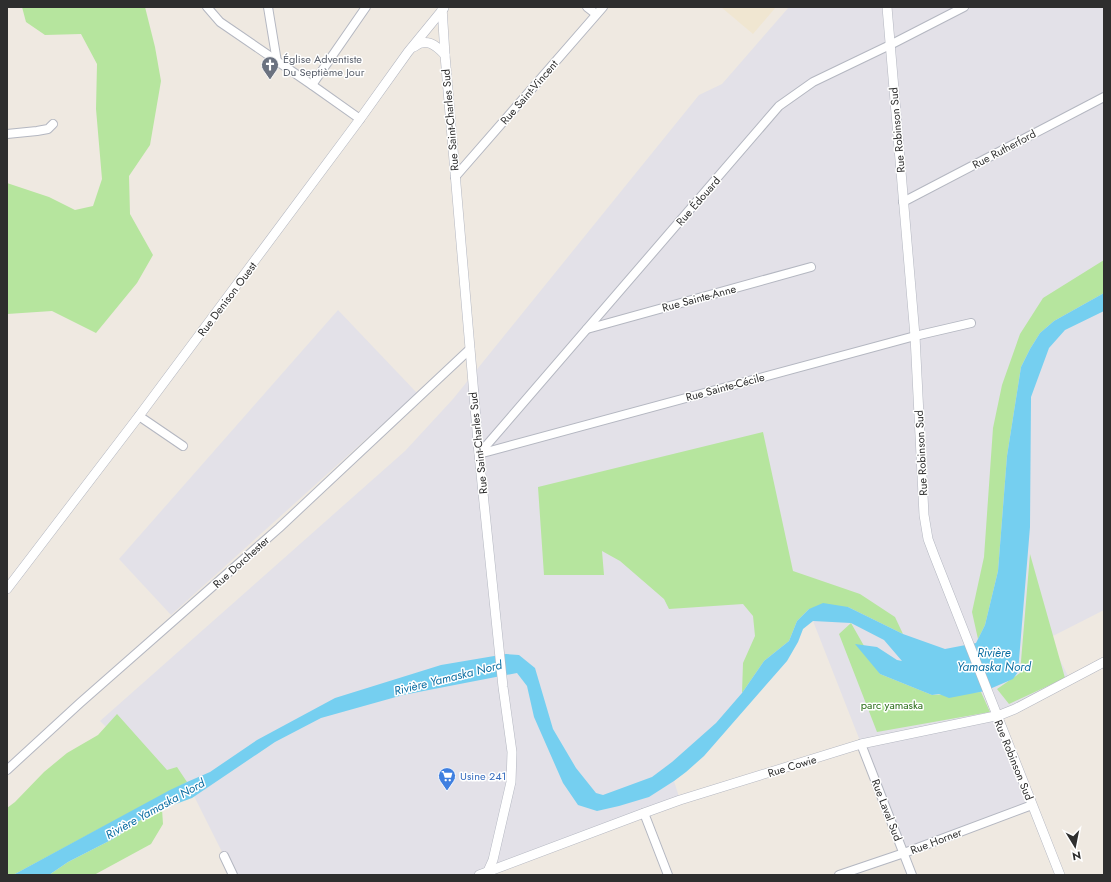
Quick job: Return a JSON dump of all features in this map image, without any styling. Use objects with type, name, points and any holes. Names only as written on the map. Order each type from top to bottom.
[{"type":"street","points":[[207,7],[220,22],[360,120]]},
{"type":"street","points":[[268,7],[277,62]]},
{"type":"street","points":[[312,85],[366,7]]},
{"type":"street","points":[[587,7],[596,14]]},
{"type":"street","name":"Rue Saint-Vincent","points":[[455,178],[603,7]]},
{"type":"street","name":"Rue Robinson Sud","points":[[887,7],[915,336],[924,515],[928,539],[966,640],[1060,875]]},
{"type":"street","name":"Rue Édouard","points":[[479,454],[779,106],[813,82],[964,7]]},
{"type":"street","name":"Rue Denison Ouest","points":[[7,589],[139,416],[360,120],[408,52],[443,8]]},
{"type":"street","name":"Rue Saint-Charles Sud","points":[[443,8],[445,55],[479,454],[503,687],[512,752],[511,782],[493,860],[488,873]]},
{"type":"street","points":[[408,52],[419,44],[428,42],[438,47],[445,55]]},
{"type":"street","name":"Rue Rutherford","points":[[904,202],[1104,97]]},
{"type":"street","points":[[7,134],[36,131],[48,128],[54,124]]},
{"type":"street","name":"Rue Sainte-Anne","points":[[587,329],[811,267]]},
{"type":"street","name":"Rue Sainte-Cécile","points":[[479,454],[915,336],[970,323]]},
{"type":"street","name":"Rue Dorchester","points":[[7,770],[80,703],[279,528],[470,349]]},
{"type":"street","points":[[139,416],[183,446]]},
{"type":"street","name":"Rue Cowie","points":[[479,875],[488,873],[680,800],[861,744],[995,712],[1015,709],[1104,662]]},
{"type":"street","name":"Rue Laval Sud","points":[[861,744],[912,875]]},
{"type":"street","name":"Rue Horner","points":[[839,875],[904,853],[1032,805]]},
{"type":"street","points":[[644,813],[668,875]]},
{"type":"street","points":[[224,856],[233,875]]},
{"type":"shaded area","points":[[721,7],[776,7],[753,34]]},
{"type":"shaded area","points":[[789,7],[1104,7],[1104,610],[1049,638],[1070,680],[997,716],[1032,805],[904,853],[813,621],[803,629],[798,642],[787,661],[704,756],[674,781],[680,800],[479,875],[233,875],[187,782],[170,790],[100,721],[405,451],[453,399],[699,95],[722,84]]},
{"type":"shaded area","points":[[338,310],[417,393],[171,615],[119,559]]},
{"type":"green space","points":[[22,7],[145,7],[155,47],[161,81],[150,145],[129,176],[130,214],[153,255],[137,283],[96,333],[52,311],[7,314],[7,183],[49,197],[75,210],[93,206],[102,179],[96,109],[97,64],[81,34],[45,35],[26,22]]},
{"type":"green space","points":[[1104,260],[1104,293],[1054,321],[1040,333],[1021,367],[1007,456],[998,571],[985,625],[978,639],[972,612],[984,557],[993,428],[1002,385],[1020,334],[1043,298]]},
{"type":"green space","points":[[763,432],[793,571],[860,594],[895,617],[903,634],[848,607],[809,609],[797,621],[789,641],[764,661],[742,693],[743,663],[755,636],[753,616],[743,604],[669,609],[664,599],[620,561],[602,551],[604,575],[544,575],[538,487]]},
{"type":"green space","points":[[1030,554],[1065,678],[1009,704],[997,689],[1020,673]]},
{"type":"green space","name":"parc yamaska","points":[[851,623],[880,674],[932,695],[981,692],[990,712],[877,732],[839,634]]},
{"type":"green space","points":[[117,714],[167,770],[177,767],[187,782],[13,875],[7,875],[7,808],[15,802],[44,772],[67,753],[98,735]]},
{"type":"green space","points":[[162,809],[163,824],[151,844],[94,875],[49,875],[68,862],[113,839],[139,821]]},
{"type":"water","name":"Rivière Yamaska Nord","points":[[1104,293],[1104,311],[1065,330],[1049,348],[1031,397],[1030,527],[1018,672],[1013,679],[985,691],[949,698],[939,694],[932,695],[880,674],[855,644],[877,647],[897,660],[902,661],[884,640],[851,623],[813,621],[803,629],[798,642],[787,661],[704,756],[686,772],[649,797],[597,811],[578,805],[563,783],[534,717],[527,686],[517,673],[403,695],[321,718],[275,742],[192,798],[162,809],[139,821],[113,839],[68,862],[49,875],[13,875],[170,790],[210,772],[257,740],[335,698],[441,665],[506,654],[519,655],[535,668],[553,729],[576,768],[596,793],[603,795],[652,777],[672,762],[716,723],[742,693],[764,661],[789,641],[797,621],[809,609],[823,603],[848,607],[903,634],[945,649],[976,643],[985,625],[998,571],[1007,456],[1021,367],[1040,333],[1054,321]]},
{"type":"place","name":"Église Adventiste Du Septième Jour","points":[[270,80]]},
{"type":"place","name":"Usine 241","points":[[447,791]]}]
